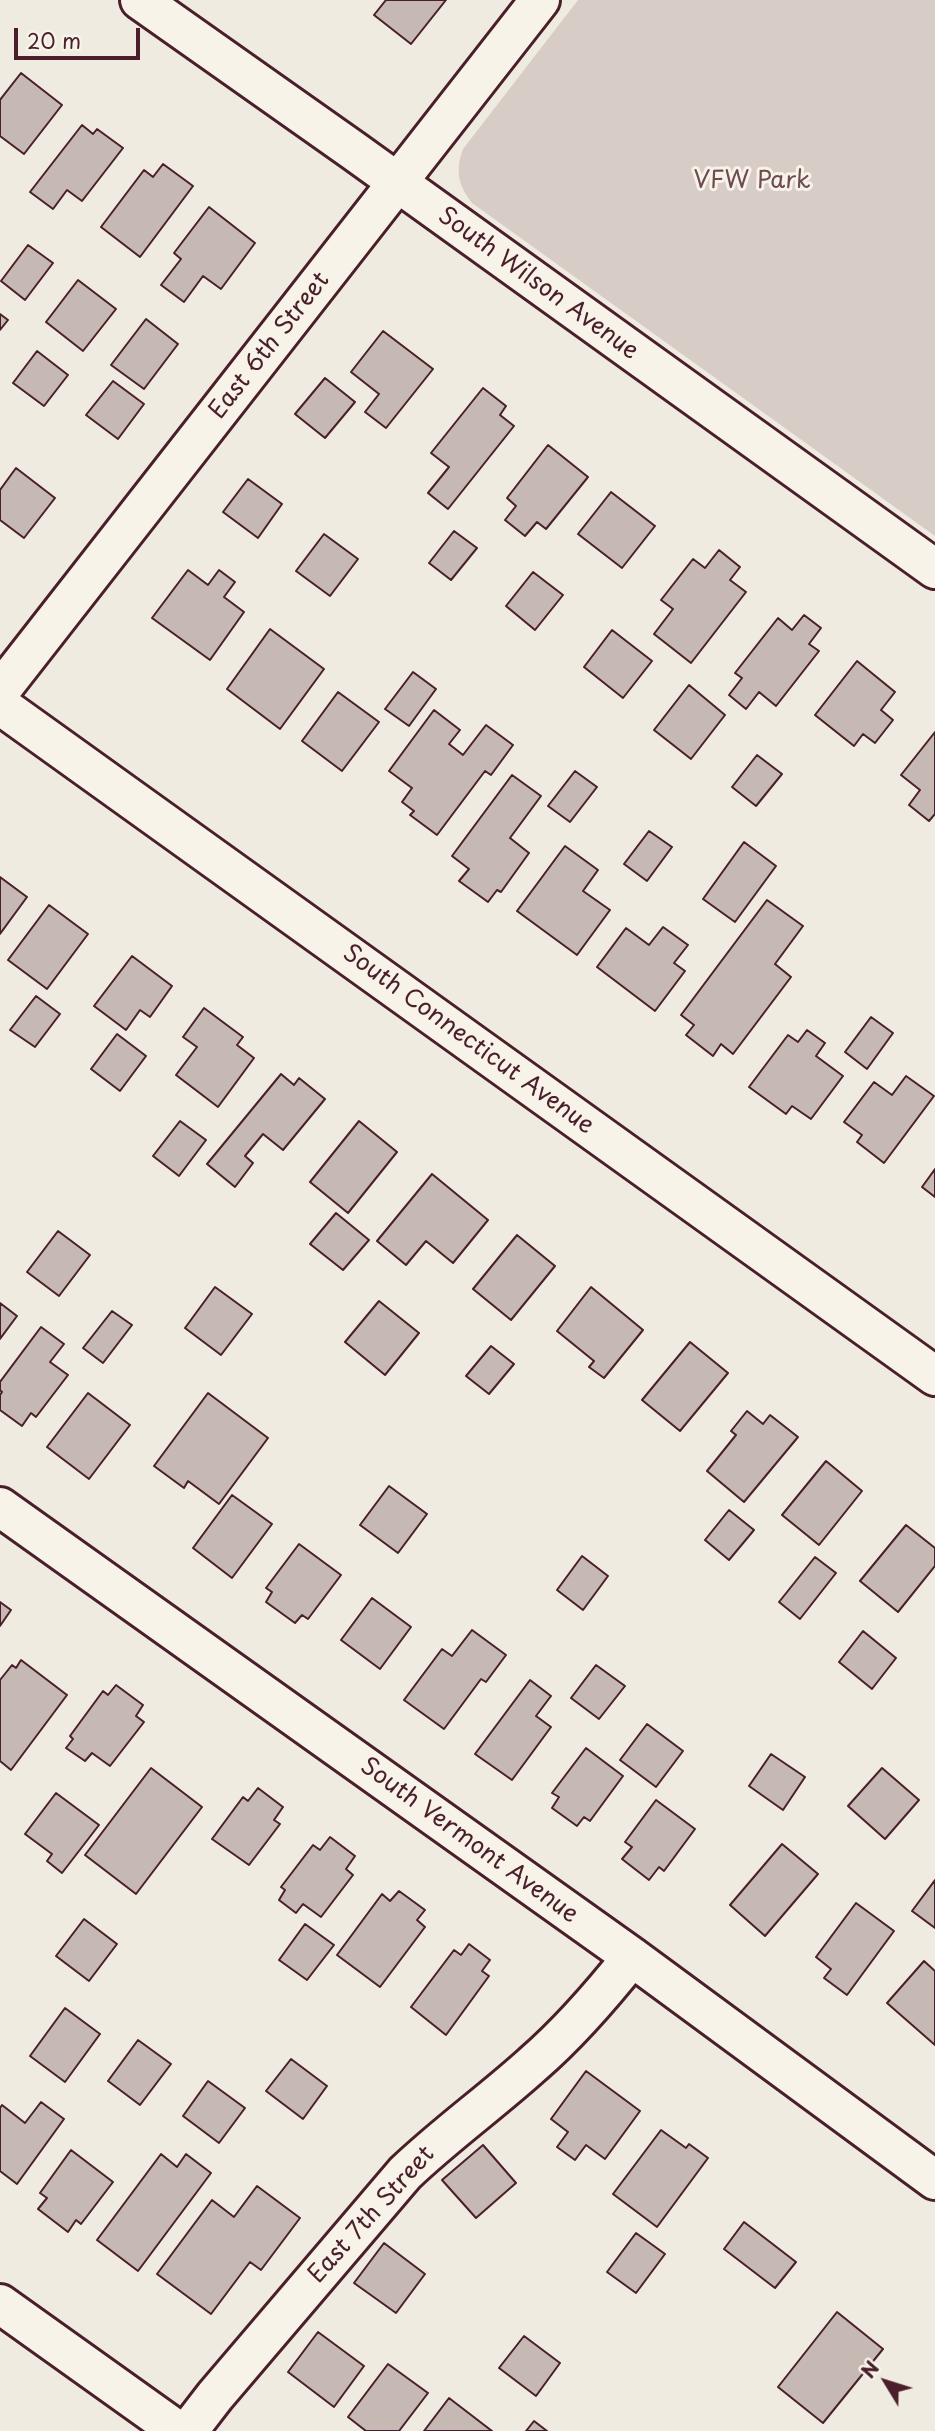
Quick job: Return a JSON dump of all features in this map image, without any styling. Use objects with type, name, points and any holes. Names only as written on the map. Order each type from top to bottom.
[{"type":"street","name":"South Wilson Avenue","points":[[140,0],[935,569]]},
{"type":"street","name":"East 6th Street","points":[[0,691],[540,0]]},
{"type":"street","name":"South Connecticut Avenue","points":[[0,705],[935,1377]]},
{"type":"street","name":"South Vermont Avenue","points":[[0,1507],[632,1957],[935,2180]]},
{"type":"street","name":"East 7th Street","points":[[188,2431],[405,2173],[568,2032],[593,2006],[632,1957]]},
{"type":"street","points":[[0,2304],[178,2431]]},
{"type":"green space","name":"VFW Park","points":[[578,0],[935,0],[935,536],[472,203],[467,196],[459,171],[463,149]]},
{"type":"building","points":[[386,0],[446,0],[411,44],[374,15]]},
{"type":"building","points":[[21,73],[62,105],[24,154],[0,136],[0,100]]},
{"type":"building","points":[[82,125],[93,134],[97,129],[123,148],[82,201],[67,190],[53,209],[30,192]]},
{"type":"building","points":[[163,164],[193,186],[140,257],[101,227],[144,170],[153,177]]},
{"type":"building","points":[[209,207],[255,243],[221,289],[203,276],[184,302],[161,285],[181,259],[174,253]]},
{"type":"building","points":[[28,245],[53,263],[25,300],[1,281]]},
{"type":"building","points":[[78,280],[116,309],[83,351],[46,322]]},
{"type":"building","points":[[0,314],[8,320],[0,330]]},
{"type":"building","points":[[146,319],[178,344],[144,389],[111,365]]},
{"type":"building","points":[[383,331],[433,369],[386,428],[365,412],[379,394],[351,372]]},
{"type":"building","points":[[37,351],[68,375],[44,406],[13,383]]},
{"type":"building","points":[[325,378],[355,402],[325,438],[295,414]]},
{"type":"building","points":[[113,381],[144,404],[118,439],[86,415]]},
{"type":"building","points":[[483,388],[506,406],[500,415],[514,426],[448,509],[428,493],[449,467],[431,453]]},
{"type":"building","points":[[548,445],[588,477],[546,529],[537,522],[525,536],[505,520],[516,506],[507,498]]},
{"type":"building","points":[[16,468],[55,498],[24,538],[0,520],[0,490]]},
{"type":"building","points":[[248,479],[282,504],[258,538],[223,512]]},
{"type":"building","points":[[611,492],[655,526],[622,568],[578,534]]},
{"type":"building","points":[[454,531],[477,548],[451,580],[429,563]]},
{"type":"building","points":[[324,534],[358,559],[330,596],[296,571]]},
{"type":"building","points":[[719,550],[740,567],[730,580],[746,592],[691,663],[654,634],[673,609],[661,600],[693,559],[705,568]]},
{"type":"building","points":[[188,570],[208,585],[219,570],[235,582],[224,597],[244,612],[210,660],[152,618]]},
{"type":"building","points":[[533,572],[563,595],[535,630],[506,606]]},
{"type":"building","points":[[804,615],[821,628],[809,644],[819,651],[776,706],[759,692],[746,709],[729,695],[742,678],[735,673],[778,618],[792,630]]},
{"type":"building","points":[[270,629],[324,669],[280,729],[227,689]]},
{"type":"building","points":[[612,630],[652,661],[623,698],[584,667]]},
{"type":"building","points":[[857,661],[895,692],[881,710],[893,720],[875,743],[863,734],[854,746],[815,715]]},
{"type":"building","points":[[413,672],[436,689],[409,726],[385,709]]},
{"type":"building","points":[[689,685],[725,715],[691,759],[654,730]]},
{"type":"building","points":[[338,692],[379,722],[342,771],[302,741]]},
{"type":"building","points":[[434,710],[460,730],[449,744],[463,755],[486,725],[513,745],[491,775],[485,771],[437,835],[410,815],[414,811],[402,802],[412,788],[389,771]]},
{"type":"building","points":[[935,732],[935,814],[929,821],[909,805],[920,790],[901,775]]},
{"type":"building","points":[[757,755],[782,774],[756,806],[732,787]]},
{"type":"building","points":[[575,771],[597,787],[570,822],[548,806]]},
{"type":"building","points":[[512,775],[541,796],[510,838],[529,853],[501,892],[497,890],[488,902],[459,881],[469,869],[452,856]]},
{"type":"building","points":[[649,831],[672,847],[647,881],[624,864]]},
{"type":"building","points":[[744,842],[776,866],[735,922],[703,899]]},
{"type":"building","points":[[565,846],[598,870],[583,891],[610,910],[577,955],[517,911]]},
{"type":"building","points":[[0,877],[27,897],[0,934]]},
{"type":"building","points":[[767,900],[803,926],[775,964],[791,977],[733,1054],[721,1044],[713,1056],[686,1035],[694,1025],[681,1015]]},
{"type":"building","points":[[49,905],[88,934],[47,989],[8,960]]},
{"type":"building","points":[[663,927],[688,945],[674,963],[685,971],[655,1011],[597,967],[626,928],[649,945]]},
{"type":"building","points":[[132,956],[172,986],[150,1017],[140,1010],[126,1030],[94,1006]]},
{"type":"building","points":[[36,996],[60,1014],[35,1047],[10,1030]]},
{"type":"building","points":[[204,1008],[243,1037],[237,1045],[254,1058],[218,1107],[176,1075],[197,1047],[183,1037]]},
{"type":"building","points":[[871,1017],[893,1033],[867,1069],[845,1052]]},
{"type":"building","points":[[807,1030],[825,1043],[816,1056],[843,1076],[811,1119],[792,1106],[786,1114],[749,1087],[788,1035],[798,1042]]},
{"type":"building","points":[[117,1034],[146,1056],[120,1091],[91,1069]]},
{"type":"building","points":[[281,1074],[294,1085],[299,1078],[325,1099],[283,1150],[263,1134],[245,1156],[253,1163],[235,1187],[207,1164]]},
{"type":"building","points":[[906,1076],[934,1096],[884,1163],[857,1142],[862,1135],[844,1122],[874,1082],[892,1095]]},
{"type":"building","points":[[180,1121],[206,1140],[179,1176],[153,1156]]},
{"type":"building","points":[[359,1121],[397,1152],[348,1213],[310,1182]]},
{"type":"building","points":[[935,1169],[935,1197],[922,1187]]},
{"type":"building","points":[[432,1174],[488,1220],[453,1263],[426,1241],[406,1265],[377,1241]]},
{"type":"building","points":[[336,1213],[369,1240],[343,1270],[310,1244]]},
{"type":"building","points":[[58,1231],[90,1255],[59,1296],[27,1272]]},
{"type":"building","points":[[517,1235],[555,1266],[511,1320],[473,1289]]},
{"type":"building","points":[[215,1287],[252,1314],[221,1355],[185,1328]]},
{"type":"building","points":[[591,1287],[643,1330],[604,1378],[589,1367],[594,1361],[557,1331]]},
{"type":"building","points":[[379,1301],[419,1333],[385,1375],[345,1342]]},
{"type":"building","points":[[0,1303],[17,1316],[0,1339]]},
{"type":"building","points":[[112,1311],[132,1325],[103,1363],[83,1348]]},
{"type":"building","points":[[41,1327],[64,1344],[50,1362],[68,1375],[36,1417],[31,1413],[22,1426],[0,1410],[0,1382]]},
{"type":"building","points":[[690,1342],[728,1373],[680,1431],[642,1400]]},
{"type":"building","points":[[491,1346],[514,1364],[489,1394],[466,1376]]},
{"type":"building","points":[[88,1393],[130,1425],[89,1479],[47,1447]]},
{"type":"building","points":[[208,1393],[268,1438],[219,1504],[188,1481],[184,1488],[154,1466]]},
{"type":"building","points":[[747,1411],[763,1424],[770,1415],[798,1437],[744,1502],[707,1471],[736,1435],[731,1431]]},
{"type":"building","points":[[826,1461],[862,1491],[819,1545],[782,1515]]},
{"type":"building","points":[[389,1486],[427,1514],[398,1553],[360,1525]]},
{"type":"building","points":[[232,1495],[272,1524],[232,1578],[193,1548]]},
{"type":"building","points":[[729,1510],[754,1530],[729,1560],[705,1540]]},
{"type":"building","points":[[906,1525],[935,1548],[935,1566],[898,1612],[860,1581]]},
{"type":"building","points":[[299,1544],[341,1575],[308,1619],[302,1615],[295,1623],[266,1602],[272,1592],[266,1588]]},
{"type":"building","points":[[582,1556],[608,1576],[583,1610],[557,1590]]},
{"type":"building","points":[[815,1557],[836,1573],[800,1619],[779,1602]]},
{"type":"building","points":[[372,1598],[411,1627],[380,1669],[341,1640]]},
{"type":"building","points":[[0,1602],[11,1610],[0,1626]]},
{"type":"building","points":[[472,1630],[506,1655],[486,1682],[481,1679],[444,1729],[404,1700],[442,1649],[452,1656]]},
{"type":"building","points":[[863,1631],[896,1658],[872,1689],[839,1662]]},
{"type":"building","points":[[21,1660],[67,1695],[11,1770],[0,1761],[0,1680],[12,1665],[16,1668]]},
{"type":"building","points":[[596,1665],[625,1686],[599,1719],[571,1698]]},
{"type":"building","points":[[530,1680],[551,1696],[536,1716],[551,1727],[512,1780],[475,1754]]},
{"type":"building","points":[[116,1685],[143,1705],[136,1716],[144,1722],[110,1766],[92,1753],[85,1761],[66,1748],[73,1739],[70,1736],[103,1691],[108,1695]]},
{"type":"building","points":[[647,1724],[683,1751],[656,1787],[620,1760]]},
{"type":"building","points":[[586,1748],[623,1776],[590,1821],[584,1817],[577,1826],[552,1808],[559,1797],[552,1793]]},
{"type":"building","points":[[771,1754],[805,1777],[783,1810],[749,1786]]},
{"type":"building","points":[[151,1768],[202,1807],[136,1894],[85,1855]]},
{"type":"building","points":[[882,1768],[919,1800],[885,1839],[848,1806]]},
{"type":"building","points":[[258,1788],[283,1807],[274,1820],[280,1824],[249,1865],[212,1839],[243,1797],[248,1801]]},
{"type":"building","points":[[56,1793],[99,1825],[62,1873],[47,1861],[52,1854],[25,1834]]},
{"type":"building","points":[[656,1800],[695,1829],[664,1871],[659,1867],[649,1880],[622,1859],[632,1847],[625,1842]]},
{"type":"building","points":[[330,1837],[355,1856],[346,1869],[353,1875],[321,1917],[303,1904],[296,1913],[279,1900],[285,1890],[281,1887],[313,1845],[320,1850]]},
{"type":"building","points":[[782,1844],[818,1874],[765,1936],[730,1905]]},
{"type":"building","points":[[935,1880],[935,1928],[912,1911]]},
{"type":"building","points":[[399,1891],[425,1910],[417,1920],[425,1927],[380,1987],[337,1955],[382,1894],[390,1901]]},
{"type":"building","points":[[856,1903],[894,1931],[847,1995],[824,1978],[831,1969],[816,1957]]},
{"type":"building","points":[[84,1919],[117,1944],[89,1981],[56,1956]]},
{"type":"building","points":[[305,1924],[334,1945],[307,1980],[279,1960]]},
{"type":"building","points":[[469,1944],[490,1960],[482,1971],[489,1976],[446,2035],[411,2007],[454,1950],[461,1955]]},
{"type":"building","points":[[924,1961],[935,1971],[935,2045],[887,2003]]},
{"type":"building","points":[[65,2008],[100,2034],[65,2082],[30,2056]]},
{"type":"building","points":[[138,2040],[171,2064],[140,2105],[108,2081]]},
{"type":"building","points":[[291,2059],[327,2086],[303,2119],[266,2091]]},
{"type":"building","points":[[586,2071],[640,2111],[605,2159],[586,2145],[575,2160],[557,2147],[568,2132],[551,2119]]},
{"type":"building","points":[[208,2081],[245,2108],[219,2143],[183,2116]]},
{"type":"building","points":[[41,2102],[64,2119],[17,2184],[0,2171],[0,2108],[2,2105],[25,2123]]},
{"type":"building","points":[[661,2130],[686,2148],[689,2144],[708,2158],[657,2227],[613,2194]]},
{"type":"building","points":[[483,2145],[516,2183],[476,2218],[442,2180]]},
{"type":"building","points":[[71,2150],[113,2182],[81,2224],[76,2220],[68,2232],[38,2209],[47,2198],[40,2193]]},
{"type":"building","points":[[161,2154],[177,2167],[186,2154],[211,2173],[138,2271],[97,2240]]},
{"type":"building","points":[[257,2186],[300,2218],[261,2270],[250,2262],[211,2314],[157,2274],[212,2200],[234,2217]]},
{"type":"building","points":[[744,2222],[796,2262],[775,2288],[724,2249]]},
{"type":"building","points":[[636,2233],[665,2254],[636,2293],[607,2272]]},
{"type":"building","points":[[384,2243],[425,2274],[396,2313],[354,2283]]},
{"type":"building","points":[[837,2312],[883,2349],[823,2423],[778,2387]]},
{"type":"building","points":[[318,2332],[364,2366],[334,2407],[288,2372]]},
{"type":"building","points":[[524,2336],[560,2363],[536,2396],[499,2368]]},
{"type":"building","points":[[388,2364],[428,2393],[399,2431],[366,2431],[348,2417]]},
{"type":"building","points":[[449,2398],[492,2431],[424,2431]]},
{"type":"building","points":[[534,2421],[547,2431],[526,2431]]}]
